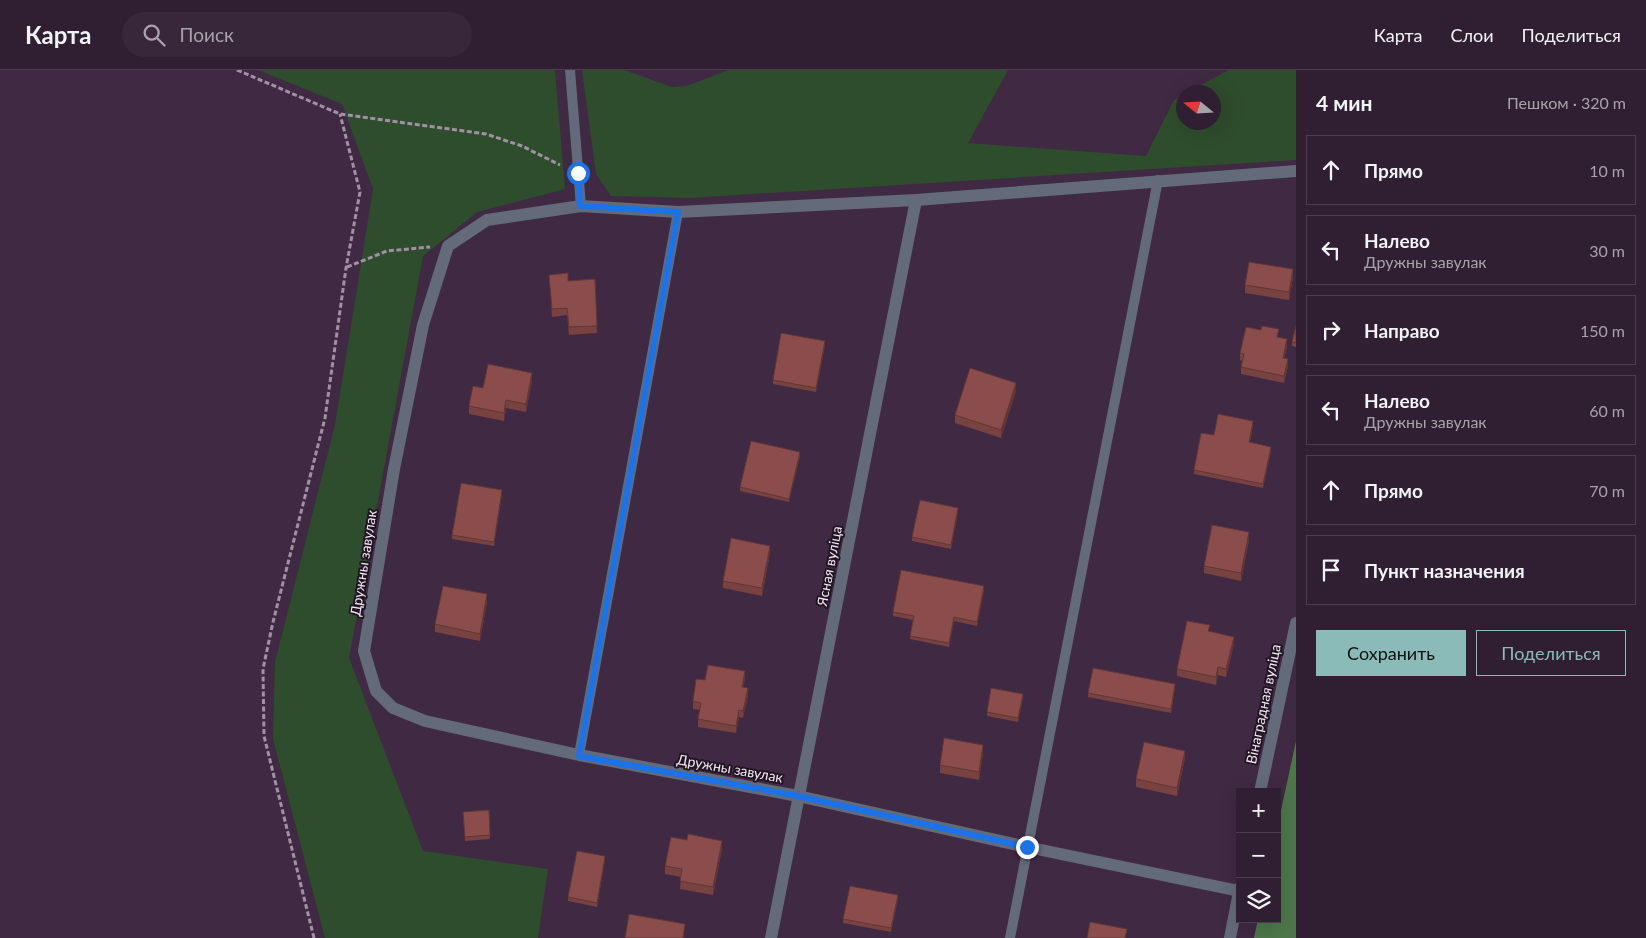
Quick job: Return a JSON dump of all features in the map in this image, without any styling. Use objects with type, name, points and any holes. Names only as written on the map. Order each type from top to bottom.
[{"type":"street","points":[[448,246],[487,220],[580,206],[678,212],[916,200],[1296,170]]},
{"type":"street","name":"Ясная вуліца","points":[[770,938],[916,200]]},
{"type":"street","name":"Дружны завулак","points":[[448,246],[423,325],[394,470],[364,651],[376,691],[393,708],[426,720],[579,756],[798,796],[1027,847],[1236,888]]},
{"type":"street","name":"Вінаградная вуліца","points":[[1261,788],[1296,623]]},
{"type":"street","points":[[1230,938],[1236,905]]},
{"type":"lane","points":[[570,70],[580,206]]},
{"type":"lane","points":[[1010,938],[1158,180]]},
{"type":"lane","points":[[579,756],[678,212]]},
{"type":"path","points":[[237,70],[340,114],[486,134],[522,146],[578,173]]},
{"type":"path","points":[[314,938],[264,736],[262,669],[325,418],[346,268],[360,192],[340,114]]},
{"type":"path","points":[[346,268],[387,251],[448,246]]},
{"type":"green space","points":[[258,70],[555,70],[565,189],[477,212],[423,256],[349,658],[423,851],[548,869],[538,938],[325,938],[273,739],[275,662],[335,425],[373,189],[342,104]]},
{"type":"green space","points":[[582,70],[624,70],[672,87],[687,86],[728,70],[1008,70],[968,143],[1146,156],[1174,100],[1176,99],[1176,130],[1221,130],[1221,85],[1201,85],[1229,70],[1296,70],[1296,160],[690,198],[611,196],[596,174]]},
{"type":"green space","points":[[1296,741],[1296,938],[1254,938],[1257,923],[1281,923],[1281,810]]},
{"type":"building","points":[[1249,262],[1293,269],[1289,292],[1245,285]]},
{"type":"building","points":[[568,273],[568,281],[595,279],[597,326],[569,327],[567,308],[552,309],[549,275]]},
{"type":"building","points":[[1262,326],[1279,329],[1277,337],[1287,339],[1283,358],[1288,359],[1284,376],[1241,367],[1244,354],[1240,353],[1246,327],[1261,330]]},
{"type":"building","points":[[1296,326],[1296,343],[1292,342]]},
{"type":"building","points":[[781,333],[825,341],[816,388],[773,380]]},
{"type":"building","points":[[488,364],[532,373],[526,404],[506,400],[504,413],[469,406],[473,386],[483,388]]},
{"type":"building","points":[[970,368],[1016,383],[1001,430],[955,415]]},
{"type":"building","points":[[1218,414],[1253,421],[1249,442],[1271,447],[1263,484],[1194,470],[1201,433],[1214,435]]},
{"type":"building","points":[[751,441],[800,452],[789,499],[740,487]]},
{"type":"building","points":[[461,483],[502,490],[494,542],[452,535]]},
{"type":"building","points":[[920,500],[958,508],[951,545],[912,537]]},
{"type":"building","points":[[1212,525],[1249,532],[1241,573],[1204,566]]},
{"type":"building","points":[[731,538],[770,546],[762,588],[723,581]]},
{"type":"building","points":[[901,570],[984,586],[977,622],[954,617],[949,643],[910,636],[914,616],[893,612]]},
{"type":"building","points":[[443,586],[487,594],[480,634],[435,624]]},
{"type":"building","points":[[1187,621],[1210,625],[1208,631],[1234,637],[1226,669],[1218,667],[1216,677],[1177,669]]},
{"type":"building","points":[[708,665],[745,671],[742,687],[748,688],[743,711],[739,710],[736,726],[698,719],[701,703],[693,701],[696,679],[705,680]]},
{"type":"building","points":[[1093,668],[1175,684],[1171,709],[1088,693]]},
{"type":"building","points":[[991,688],[1023,694],[1018,718],[987,712]]},
{"type":"building","points":[[944,738],[983,745],[979,772],[940,765]]},
{"type":"building","points":[[1144,742],[1185,751],[1177,788],[1136,779]]},
{"type":"building","points":[[489,810],[490,835],[465,837],[463,812]]},
{"type":"building","points":[[688,834],[722,841],[713,887],[680,881],[682,869],[665,866],[671,837],[687,840]]},
{"type":"building","points":[[577,851],[605,856],[597,903],[568,897]]},
{"type":"building","points":[[850,886],[898,895],[891,928],[843,919]]},
{"type":"building","points":[[629,914],[685,924],[683,938],[625,938]]},
{"type":"building","points":[[1090,922],[1127,929],[1125,938],[1087,938]]},
{"type":"route","points":[[578,173],[580,206],[678,212],[579,756],[798,796],[1027,847]]}]
